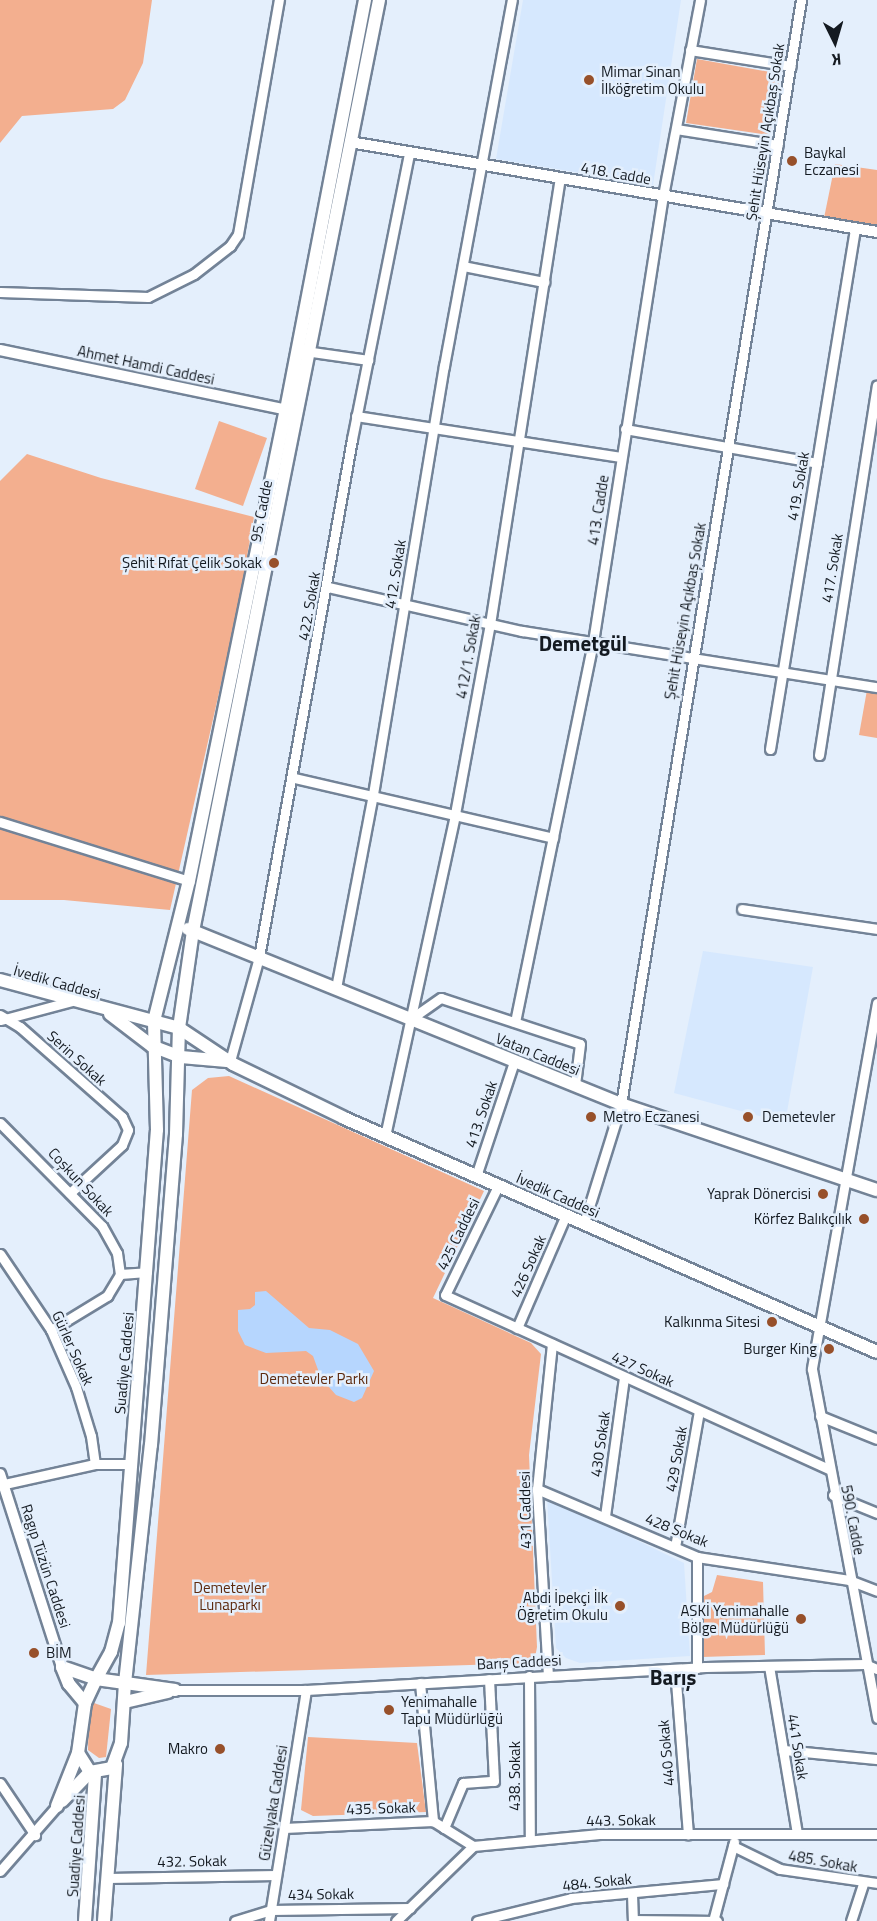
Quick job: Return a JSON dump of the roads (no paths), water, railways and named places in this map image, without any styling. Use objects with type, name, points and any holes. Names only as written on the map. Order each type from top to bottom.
[{"type":"main road","name":"95. Cadde","points":[[179,1028],[193,930],[344,141],[365,0]]},
{"type":"main road","name":"95. Cadde","points":[[344,141],[379,0]]},
{"type":"main road","name":"95. Cadde","points":[[154,1021],[189,881],[291,411]]},
{"type":"main road","name":"Vatan Caddesi","points":[[178,926],[193,930],[621,1104],[877,1191]]},
{"type":"main road","name":"İvedik Caddesi","points":[[0,980],[106,1012],[179,1028],[230,1061],[385,1136],[877,1352]]},
{"type":"main road","name":"İvedik Caddesi","points":[[106,1012],[152,1046],[181,1056],[230,1061]]},
{"type":"main road","points":[[152,1046],[154,1021]]},
{"type":"main road","points":[[104,1921],[116,1764],[125,1702],[125,1683],[151,1445],[181,1056],[179,1028]]},
{"type":"main road","name":"Suadiye Caddesi","points":[[78,1753],[85,1704],[111,1652],[118,1623],[147,1272],[159,1086],[152,1046]]},
{"type":"main road","points":[[62,1667],[96,1678],[125,1683]]},
{"type":"main road","name":"Ragıp Tüzün Caddesi","points":[[62,1667],[69,1684],[85,1704]]},
{"type":"main road","name":"Barış Caddesi","points":[[125,1683],[175,1690]]},
{"type":"main road","name":"Barış Caddesi","points":[[125,1702],[175,1690]]},
{"type":"main road","points":[[78,1753],[93,1773]]},
{"type":"main road","points":[[57,1806],[78,1753]]},
{"type":"main road","points":[[57,1806],[93,1773],[116,1764]]},
{"type":"main road","name":"Suadiye Caddesi","points":[[85,1921],[93,1773]]},
{"type":"street","points":[[0,292],[148,297],[186,279],[230,246],[240,223],[279,0]]},
{"type":"street","name":"412. Sokak","points":[[336,988],[373,794],[433,430],[512,0]]},
{"type":"street","name":"413. Cadde","points":[[515,1022],[593,642],[663,196],[700,0]]},
{"type":"street","name":"Şehit Hüseyin Açıkbaş Sokak","points":[[584,1223],[621,1104],[801,0]]},
{"type":"street","points":[[690,50],[791,66]]},
{"type":"street","points":[[676,129],[778,145]]},
{"type":"street","name":"418. Cadde","points":[[344,141],[877,232]]},
{"type":"street","name":"422. Sokak","points":[[230,1061],[259,957],[294,778],[356,416],[409,153]]},
{"type":"street","name":"412/1. Sokak","points":[[385,1136],[455,814],[490,624],[560,179]]},
{"type":"street","name":"419. Sokak","points":[[770,749],[855,229]]},
{"type":"street","points":[[463,267],[544,282]]},
{"type":"street","name":"Ahmet Hamdi Caddesi","points":[[0,350],[291,411]]},
{"type":"street","points":[[303,350],[368,360]]},
{"type":"street","name":"417. Sokak","points":[[819,755],[877,386]]},
{"type":"street","points":[[356,416],[518,444],[621,457]]},
{"type":"street","points":[[625,429],[817,463]]},
{"type":"street","points":[[328,587],[490,624],[877,687]]},
{"type":"street","points":[[294,778],[373,794],[553,838]]},
{"type":"street","points":[[0,822],[189,881]]},
{"type":"street","points":[[741,909],[877,928]]},
{"type":"street","points":[[412,1018],[441,998],[580,1044],[575,1085]]},
{"type":"street","points":[[1,1018],[72,1001]]},
{"type":"street","name":"590. Cadde","points":[[877,1003],[812,1369],[828,1469],[877,1718]]},
{"type":"street","name":"Serin Sokak","points":[[1,1018],[21,1027],[122,1117],[128,1130],[122,1145],[70,1193]]},
{"type":"street","name":"413. Sokak","points":[[476,1176],[514,1062]]},
{"type":"street","name":"Coşkun Sokak","points":[[0,1123],[102,1226],[117,1253],[120,1274]]},
{"type":"street","name":"425 Caddesi","points":[[445,1295],[498,1186]]},
{"type":"street","name":"426 Sokak","points":[[517,1328],[566,1215]]},
{"type":"street","name":"Gürler Sokak","points":[[0,1254],[51,1330],[75,1387],[91,1436],[95,1464]]},
{"type":"street","points":[[51,1330],[107,1296],[120,1274],[147,1272]]},
{"type":"street","name":"427 Sokak","points":[[445,1295],[828,1469]]},
{"type":"street","name":"431 Caddesi","points":[[548,1676],[537,1489],[552,1344]]},
{"type":"street","name":"430 Sokak","points":[[605,1516],[624,1377]]},
{"type":"street","name":"429 Sokak","points":[[675,1547],[699,1411]]},
{"type":"street","points":[[820,1416],[877,1439]]},
{"type":"street","points":[[1,1481],[95,1464],[130,1464]]},
{"type":"street","name":"Ragıp Tüzün Caddesi","points":[[1,1481],[62,1667]]},
{"type":"street","name":"428 Sokak","points":[[537,1489],[697,1557],[849,1580],[877,1592]]},
{"type":"street","points":[[833,1495],[877,1513]]},
{"type":"street","points":[[697,1557],[697,1668]]},
{"type":"street","points":[[865,1664],[877,1669]]},
{"type":"street","name":"Barış Caddesi","points":[[175,1690],[306,1690],[675,1669],[865,1664]]},
{"type":"street","name":"441 Sokak","points":[[769,1666],[797,1834]]},
{"type":"street","name":"440 Sokak","points":[[675,1669],[688,1834]]},
{"type":"street","name":"438. Sokak","points":[[529,1677],[530,1840]]},
{"type":"street","points":[[444,1828],[463,1783],[494,1780],[489,1679]]},
{"type":"street","points":[[420,1683],[433,1821]]},
{"type":"street","name":"Güzelyaka Caddesi","points":[[269,1921],[306,1690]]},
{"type":"street","points":[[783,1750],[877,1759]]},
{"type":"street","points":[[0,1783],[35,1835]]},
{"type":"street","points":[[0,1870],[35,1835],[57,1806]]},
{"type":"street","name":"435. Sokak","points":[[284,1828],[433,1821],[473,1846]]},
{"type":"street","name":"443. Sokak","points":[[473,1846],[599,1834],[877,1834]]},
{"type":"street","points":[[632,1894],[632,1920],[714,1921],[736,1834]]},
{"type":"street","points":[[396,1921],[473,1846]]},
{"type":"street","name":"485. Sokak","points":[[733,1846],[780,1869],[877,1883]]},
{"type":"street","name":"432. Sokak","points":[[108,1878],[276,1875]]},
{"type":"street","points":[[851,1921],[863,1882]]},
{"type":"street","name":"484. Sokak","points":[[477,1921],[571,1898],[723,1884]]},
{"type":"street","name":"434 Sokak","points":[[235,1921],[271,1910],[410,1908]]},
{"type":"water","points":[[266,1291],[309,1328],[330,1330],[358,1344],[374,1371],[362,1398],[354,1402],[336,1395],[321,1378],[313,1356],[306,1351],[266,1353],[245,1345],[238,1331],[238,1310],[250,1309],[255,1305],[255,1292]]},
{"type":"place","name":"Mimar Sinan İlköğretim Okulu","points":[[589,80]]},
{"type":"place","name":"Baykal Eczanesi","points":[[792,161]]},
{"type":"place","name":"Şehit Rıfat Çelik Sokak","points":[[274,563]]},
{"type":"place","name":"Metro Eczanesi","points":[[591,1117]]},
{"type":"place","name":"Demetevler","points":[[748,1117]]},
{"type":"place","name":"Yaprak Dönercisi","points":[[823,1194]]},
{"type":"place","name":"Körfez Balıkçılık","points":[[864,1219]]},
{"type":"place","name":"Kalkınma Sitesi","points":[[772,1322]]},
{"type":"place","name":"Burger King","points":[[829,1349]]},
{"type":"place","name":"Abdi İpekçi İlk Öğretim Okulu","points":[[620,1606]]},
{"type":"place","name":"ASKİ Yenimahalle Bölge Müdürlüğü","points":[[801,1619]]},
{"type":"place","name":"BİM","points":[[34,1653]]},
{"type":"place","name":"Yenimahalle Tapu Müdürlüğü","points":[[389,1710]]},
{"type":"place","name":"Makro","points":[[220,1749]]},
{"type":"district","name":"Demetgül","points":[[583,643]]},
{"type":"district","name":"Barış","points":[[673,1677]]},
{"type":"park label","name":"Demetevler Parkı","points":[[314,1379]]},
{"type":"park label","name":"Demetevler Lunaparkı","points":[[230,1596]]}]
